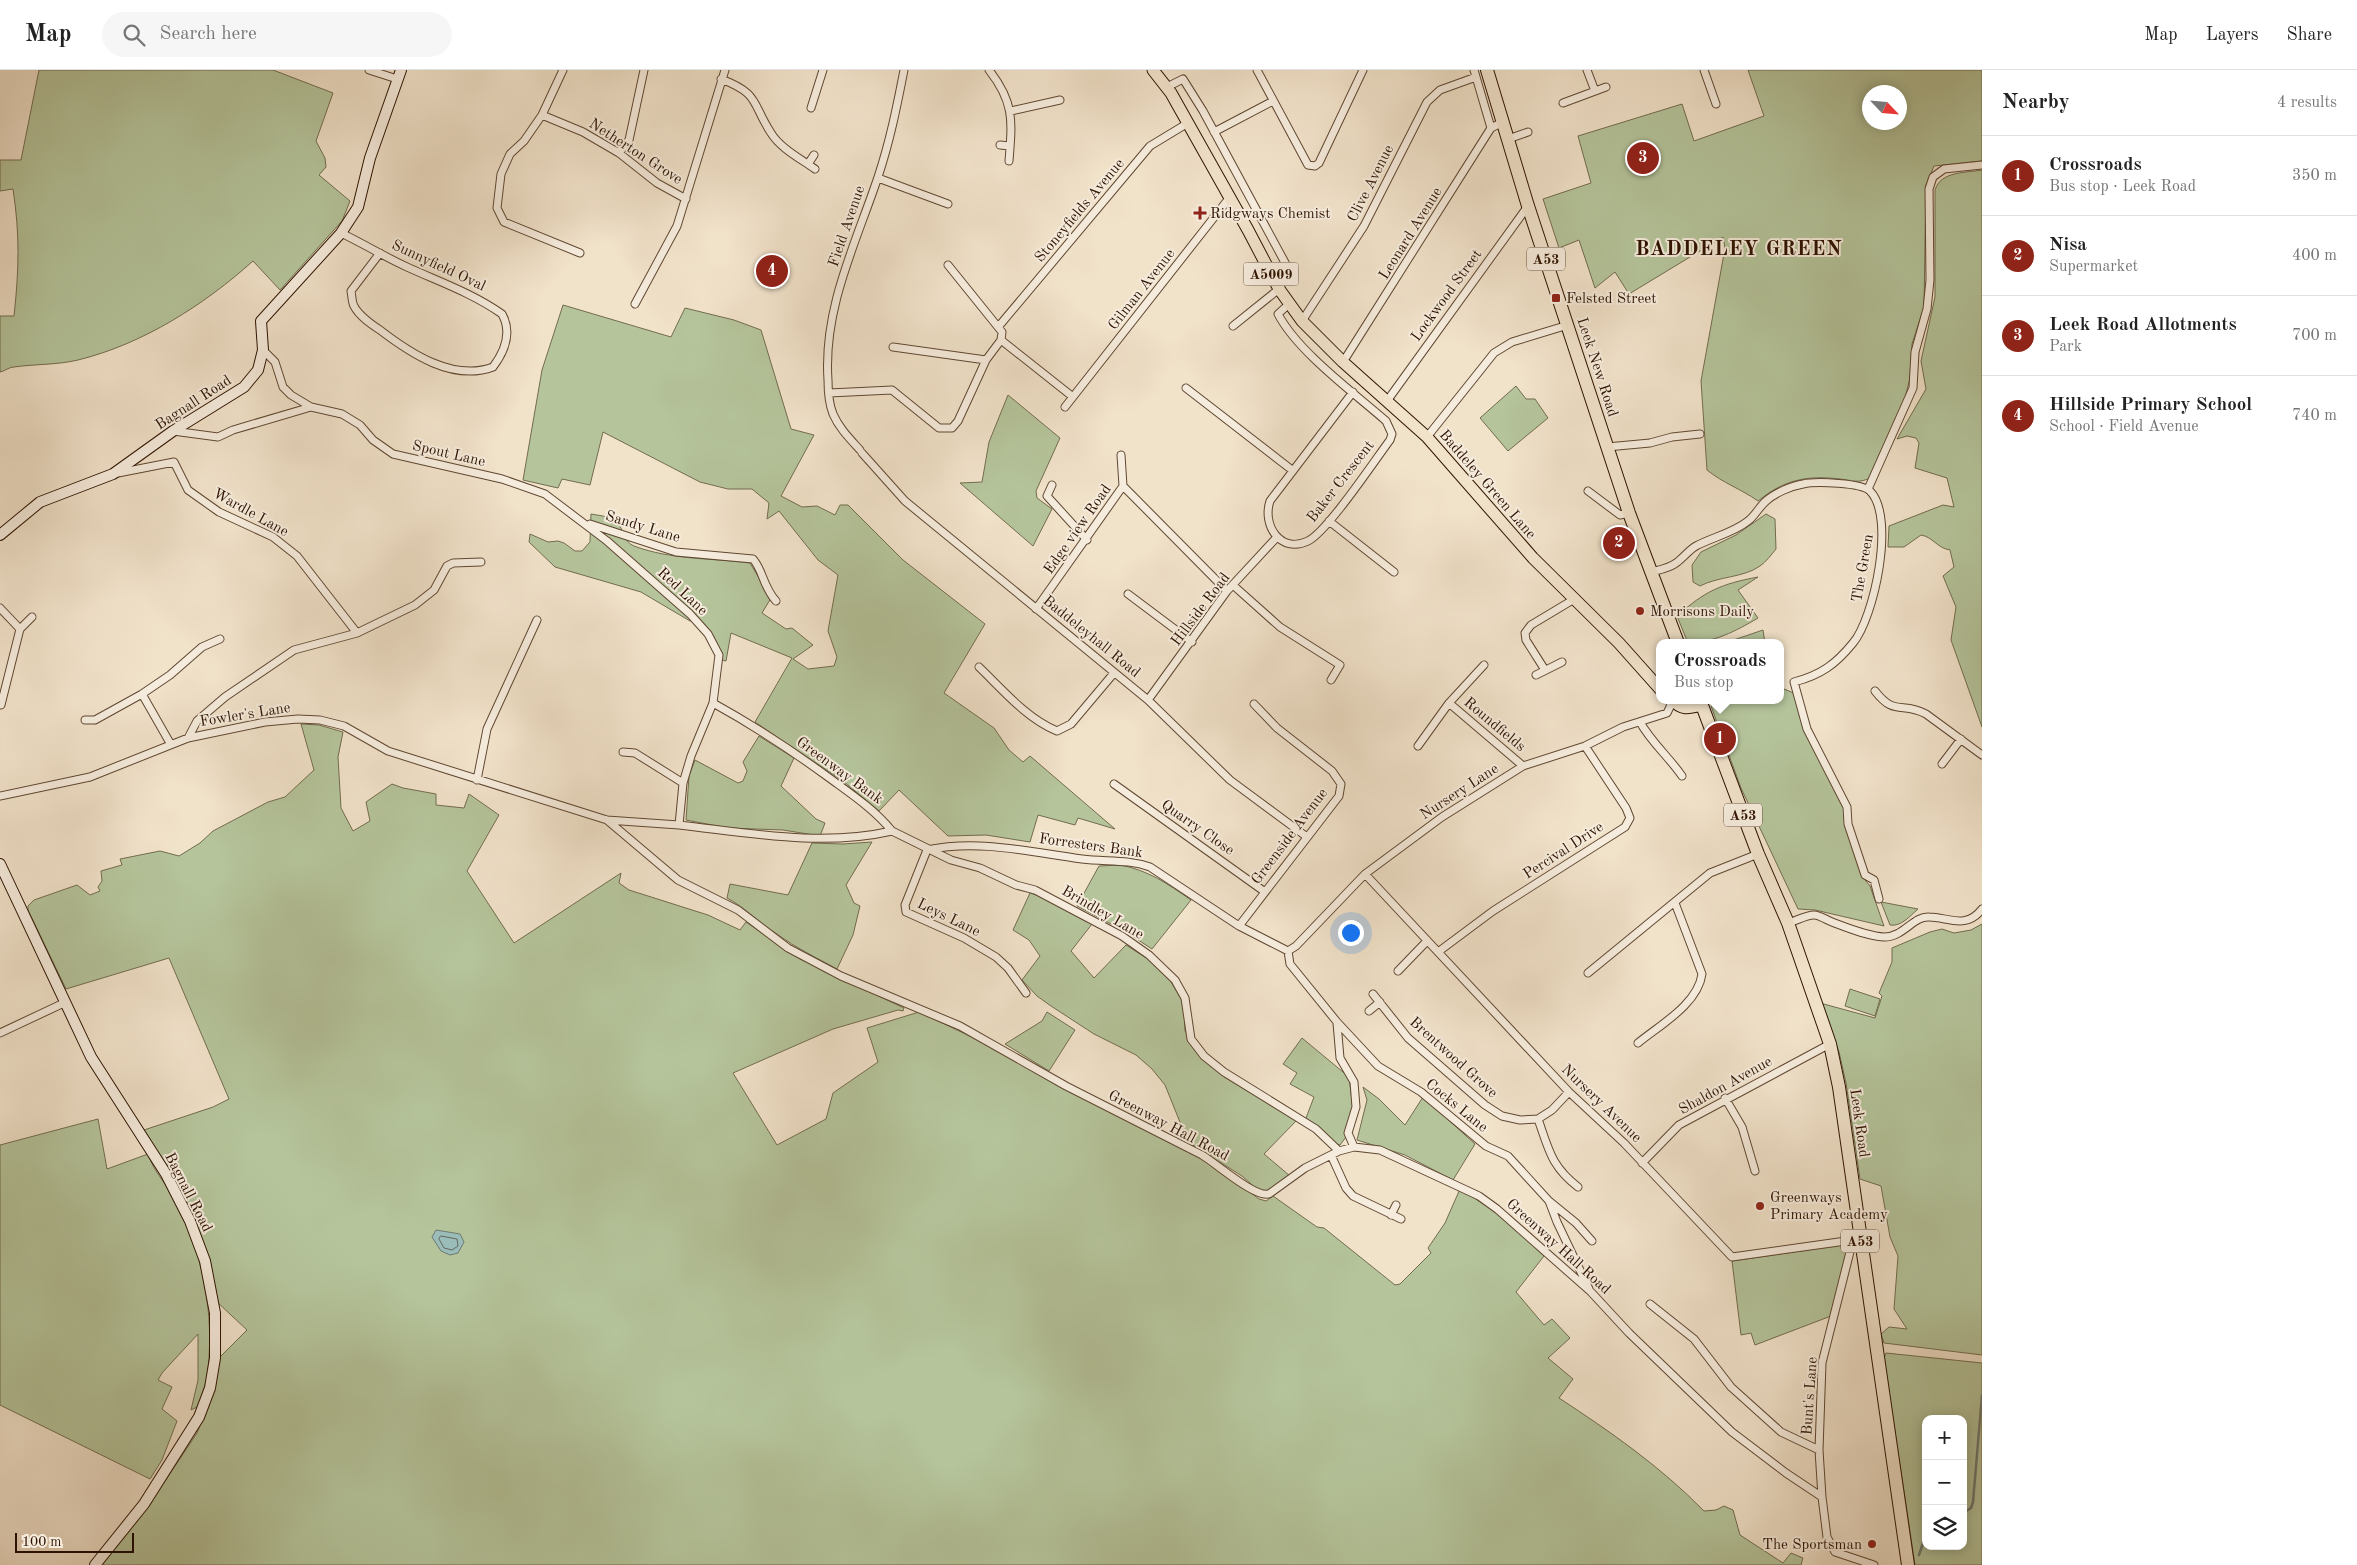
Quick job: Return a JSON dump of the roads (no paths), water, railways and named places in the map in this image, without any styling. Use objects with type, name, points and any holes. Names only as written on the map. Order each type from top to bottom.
[{"type":"highway","name":"Leek New Road","points":[[1479,72],[1497,125],[1508,139],[1528,206],[1629,513],[1676,639]]},
{"type":"highway","name":"Leek Road","points":[[1702,704],[1758,854],[1788,923],[1830,1044],[1839,1087],[1857,1240],[1908,1565]]},
{"type":"main road","name":"Baddeley Green Lane","points":[[1153,70],[1167,86],[1230,198],[1278,289],[1302,321],[1343,362],[1427,437],[1533,558],[1576,598],[1656,684]]},
{"type":"main road","points":[[1676,704],[1686,709],[1697,704]]},
{"type":"street","points":[[368,70],[399,75]]},
{"type":"street","points":[[564,70],[542,115],[524,141],[510,154],[501,174],[497,208],[504,222],[580,253]]},
{"type":"street","points":[[619,153],[629,140],[644,70]]},
{"type":"street","name":"Netherton Grove","points":[[635,304],[677,226],[725,70]]},
{"type":"street","points":[[811,108],[823,70]]},
{"type":"street","name":"Field Avenue","points":[[829,393],[827,352],[834,306],[893,128],[904,70]]},
{"type":"street","points":[[989,70],[1004,93],[1011,111],[1009,161]]},
{"type":"street","points":[[1257,70],[1308,165],[1315,166],[1319,163],[1363,70]]},
{"type":"street","points":[[1587,70],[1595,91]]},
{"type":"street","points":[[1704,70],[1716,104]]},
{"type":"street","name":"Clive Avenue","points":[[1302,321],[1364,226],[1427,102],[1440,90],[1479,72]]},
{"type":"street","name":"Bagnall Road","points":[[0,535],[40,502],[113,474],[173,431],[244,387],[258,370],[263,350],[261,321],[341,233],[358,206],[370,158],[399,75]]},
{"type":"street","points":[[721,79],[740,86],[750,93],[771,133],[778,142],[815,169]]},
{"type":"street","points":[[1167,86],[1183,79],[1214,132],[1288,270],[1278,289],[1232,326]]},
{"type":"street","points":[[1563,103],[1606,87]]},
{"type":"street","points":[[1011,111],[1060,100]]},
{"type":"street","points":[[1214,132],[1273,101]]},
{"type":"street","name":"Netherton Grove","points":[[542,115],[583,132],[619,153],[657,183],[686,199]]},
{"type":"street","name":"Stoneyfields Avenue","points":[[999,326],[1150,146],[1188,123]]},
{"type":"street","name":"Leonard Avenue","points":[[1343,362],[1497,125]]},
{"type":"street","points":[[1508,139],[1528,132]]},
{"type":"street","points":[[1000,146],[1010,146]]},
{"type":"street","points":[[808,164],[814,155]]},
{"type":"street","points":[[1651,572],[1674,565],[1696,546],[1748,521],[1766,501],[1784,490],[1803,484],[1827,483],[1868,489],[1913,388],[1915,352],[1927,309],[1930,280],[1929,189],[1933,177],[1944,169],[1982,165]]},
{"type":"street","points":[[878,178],[948,204]]},
{"type":"street","name":"Gilman Avenue","points":[[1065,407],[1230,198]]},
{"type":"street","name":"Lockwood Street","points":[[1384,419],[1390,404],[1528,206]]},
{"type":"street","name":"Sunnyfield Oval","points":[[341,233],[412,269],[469,293],[502,314],[507,332],[500,358],[493,367],[482,371],[442,366],[411,353],[368,321],[353,306],[351,291],[380,253]]},
{"type":"street","points":[[829,393],[892,390],[944,430],[952,428],[958,421],[986,360],[1001,340],[1002,332],[948,265]]},
{"type":"street","points":[[1289,304],[1278,314],[1282,322],[1307,350],[1384,419]]},
{"type":"street","points":[[1427,437],[1494,352],[1512,342],[1568,325]]},
{"type":"street","points":[[1001,340],[1073,398]]},
{"type":"street","points":[[893,347],[986,360]]},
{"type":"street","name":"Spout Lane","points":[[263,350],[274,362],[283,387],[291,395],[312,407],[342,414],[360,425],[373,440],[393,454],[531,488],[545,494],[585,522]]},
{"type":"street","points":[[1186,388],[1292,470]]},
{"type":"street","points":[[1276,537],[1269,526],[1268,510],[1270,501],[1353,392]]},
{"type":"street","name":"Baddeleyhall Road","points":[[829,393],[832,413],[845,433],[905,501],[1148,700],[1230,780],[1307,837]]},
{"type":"street","name":"Spout Lane","points":[[173,431],[218,437],[233,430],[312,407]]},
{"type":"street","name":"Baker Crescent","points":[[1276,537],[1293,544],[1310,540],[1329,521],[1390,440],[1392,434],[1390,426],[1384,419]]},
{"type":"street","points":[[1607,447],[1650,443],[1697,435],[1694,444]]},
{"type":"street","points":[[1122,455],[1123,486]]},
{"type":"street","name":"Wardle Lane","points":[[113,474],[174,462],[188,490],[219,512],[274,537],[297,556],[357,633]]},
{"type":"street","points":[[1052,485],[1047,496],[1087,540]]},
{"type":"street","name":"Edge view Road","points":[[1036,609],[1087,540],[1123,486],[1227,591]]},
{"type":"street","name":"The Green","points":[[1868,489],[1875,497],[1882,519],[1883,544],[1867,619],[1854,642],[1835,662],[1815,676],[1794,682],[1807,729],[1846,807],[1848,824],[1861,865],[1865,874],[1874,880],[1879,899]]},
{"type":"street","points":[[1588,491],[1620,515],[1629,513]]},
{"type":"street","points":[[1329,521],[1394,572]]},
{"type":"street","name":"Sandy Lane","points":[[585,522],[676,552],[753,558],[758,564],[766,589],[776,601]]},
{"type":"street","name":"Red Lane","points":[[585,522],[690,614],[708,634],[719,655],[713,703],[691,756],[683,783],[679,825]]},
{"type":"street","name":"Hillside Road","points":[[1148,700],[1192,642],[1227,591],[1234,586],[1276,537]]},
{"type":"street","points":[[188,738],[197,721],[225,697],[294,650],[357,633],[415,605],[434,590],[446,566],[452,563],[481,562]]},
{"type":"street","points":[[1234,586],[1280,627],[1340,665],[1331,680]]},
{"type":"street","points":[[1128,594],[1192,642]]},
{"type":"street","points":[[1545,670],[1526,640],[1525,633],[1531,625],[1576,598]]},
{"type":"street","points":[[0,608],[20,628]]},
{"type":"street","points":[[1,705],[20,628],[32,617]]},
{"type":"street","points":[[478,780],[487,729],[538,620]]},
{"type":"street","points":[[84,720],[95,720],[142,694],[170,676],[202,647],[220,638]]},
{"type":"street","points":[[1536,675],[1562,662]]},
{"type":"street","name":"Roundfields","points":[[1418,746],[1449,703],[1484,665]]},
{"type":"street","points":[[979,667],[1025,711],[1046,726],[1057,731],[1072,724],[1114,673]]},
{"type":"street","points":[[1875,691],[1885,704],[1897,708],[1918,710],[1982,755]]},
{"type":"street","points":[[142,694],[170,743]]},
{"type":"street","name":"Greenway Bank","points":[[713,703],[755,726],[822,772],[880,816],[892,831]]},
{"type":"street","name":"Roundfields","points":[[1449,703],[1524,766]]},
{"type":"street","name":"Greenside Avenue","points":[[1239,926],[1339,796],[1342,784],[1332,771],[1277,728],[1254,704]]},
{"type":"street","name":"Nursery Lane","points":[[1288,951],[1296,946],[1365,874],[1442,817],[1524,766],[1585,746],[1667,712],[1671,704]]},
{"type":"street","name":"Fowler's Lane","points":[[0,796],[90,777],[170,743],[188,738],[265,722],[298,719],[320,720],[344,726],[388,751],[607,820]]},
{"type":"street","points":[[1640,722],[1648,736],[1668,756],[1682,776]]},
{"type":"street","points":[[1942,764],[1961,739]]},
{"type":"street","name":"Percival Drive","points":[[1438,952],[1493,911],[1625,827],[1630,818],[1626,808],[1585,746]]},
{"type":"street","points":[[623,752],[636,753],[683,783]]},
{"type":"street","name":"Quarry Close","points":[[1114,784],[1265,892]]},
{"type":"street","points":[[607,820],[679,825],[810,840],[867,837],[892,831]]},
{"type":"street","name":"Greenway Hall Road","points":[[607,820],[678,880],[738,910],[788,948],[841,976],[960,1026],[1066,1086],[1202,1154],[1220,1165],[1256,1193],[1269,1194],[1306,1168],[1339,1151],[1354,1147],[1380,1150],[1479,1196],[1497,1208],[1591,1292],[1628,1334],[1732,1432],[1786,1473],[1822,1497]]},
{"type":"street","name":"Brindley Lane","points":[[892,831],[927,850],[980,868],[1016,885],[1035,890],[1090,917],[1128,940],[1175,980],[1185,998],[1191,1039],[1204,1056],[1224,1072],[1316,1129],[1339,1151]]},
{"type":"street","name":"Forresters Bank","points":[[927,850],[950,845],[991,846],[1084,860],[1134,861],[1150,867],[1239,926],[1288,951]]},
{"type":"street","name":"Leys Lane","points":[[927,850],[905,904],[906,912],[964,938],[996,958],[1008,968],[1026,993]]},
{"type":"street","points":[[1588,973],[1710,873],[1758,854]]},
{"type":"street","name":"Bagnall Road","points":[[0,864],[100,1074],[120,1100],[166,1174],[190,1221],[205,1261],[215,1313],[215,1358],[210,1388],[199,1418],[144,1504],[96,1565]]},
{"type":"street","name":"Nursery Avenue","points":[[1365,874],[1569,1092],[1642,1163],[1732,1257],[1857,1240]]},
{"type":"street","points":[[1638,1043],[1690,1000],[1701,982],[1702,974],[1675,902]]},
{"type":"street","points":[[1788,923],[1814,915],[1853,930],[1883,937],[1897,935],[1920,919],[1928,916],[1951,922],[1964,921],[1977,916],[1982,909]]},
{"type":"street","points":[[1398,971],[1427,940]]},
{"type":"street","name":"Cocks Lane","points":[[1288,951],[1290,964],[1337,1022],[1378,1066],[1421,1092],[1486,1146],[1508,1156],[1549,1201],[1557,1222],[1591,1292]]},
{"type":"street","name":"Brentwood Grove","points":[[1373,994],[1408,1038],[1485,1105],[1502,1116],[1520,1120],[1538,1119]]},
{"type":"street","points":[[0,1032],[66,1002]]},
{"type":"street","points":[[1369,1011],[1380,1002]]},
{"type":"street","points":[[1337,1022],[1340,1058],[1354,1082],[1356,1107],[1348,1133],[1354,1147]]},
{"type":"street","name":"Shaldon Avenue","points":[[1642,1163],[1679,1125],[1725,1098],[1830,1044]]},
{"type":"street","points":[[1569,1092],[1552,1110],[1538,1119],[1554,1162],[1562,1175],[1578,1187]]},
{"type":"street","points":[[1725,1098],[1742,1127],[1755,1171]]},
{"type":"street","points":[[1331,1155],[1346,1188],[1353,1196],[1401,1220]]},
{"type":"street","points":[[1549,1201],[1576,1223],[1592,1241]]},
{"type":"street","points":[[1391,1215],[1396,1205]]},
{"type":"street","name":"Bunt's Lane","points":[[1822,1497],[1819,1450],[1822,1363],[1857,1240]]},
{"type":"street","points":[[1650,1304],[1694,1339],[1731,1387],[1781,1432],[1819,1450]]},
{"type":"street","points":[[1822,1497],[1827,1537],[1835,1552],[1874,1565]]},
{"type":"water","points":[[436,1230],[460,1234],[464,1242],[458,1253],[450,1255],[441,1251],[432,1237]]},
{"type":"waterway","points":[[1967,1510],[1971,1508],[1973,1502],[1982,1395]]},
{"type":"waterway","points":[[1919,1555],[1922,1546]]},
{"type":"place","name":"Leek Road Allotments","points":[[1643,158]]},
{"type":"place","name":"Ridgways Chemist","points":[[1200,213]]},
{"type":"place","name":"Hillside Primary School","points":[[772,271]]},
{"type":"place","name":"Felsted Street","points":[[1556,298]]},
{"type":"place","name":"Nisa","points":[[1619,543]]},
{"type":"place","name":"Morrisons Daily","points":[[1640,611]]},
{"type":"place","name":"Crossroads","points":[[1720,739]]},
{"type":"place","name":"Greenways Primary Academy","points":[[1760,1206]]},
{"type":"place","name":"The Sportsman","points":[[1872,1544]]},
{"type":"district","name":"BADDELEY GREEN","points":[[1739,248]]}]
